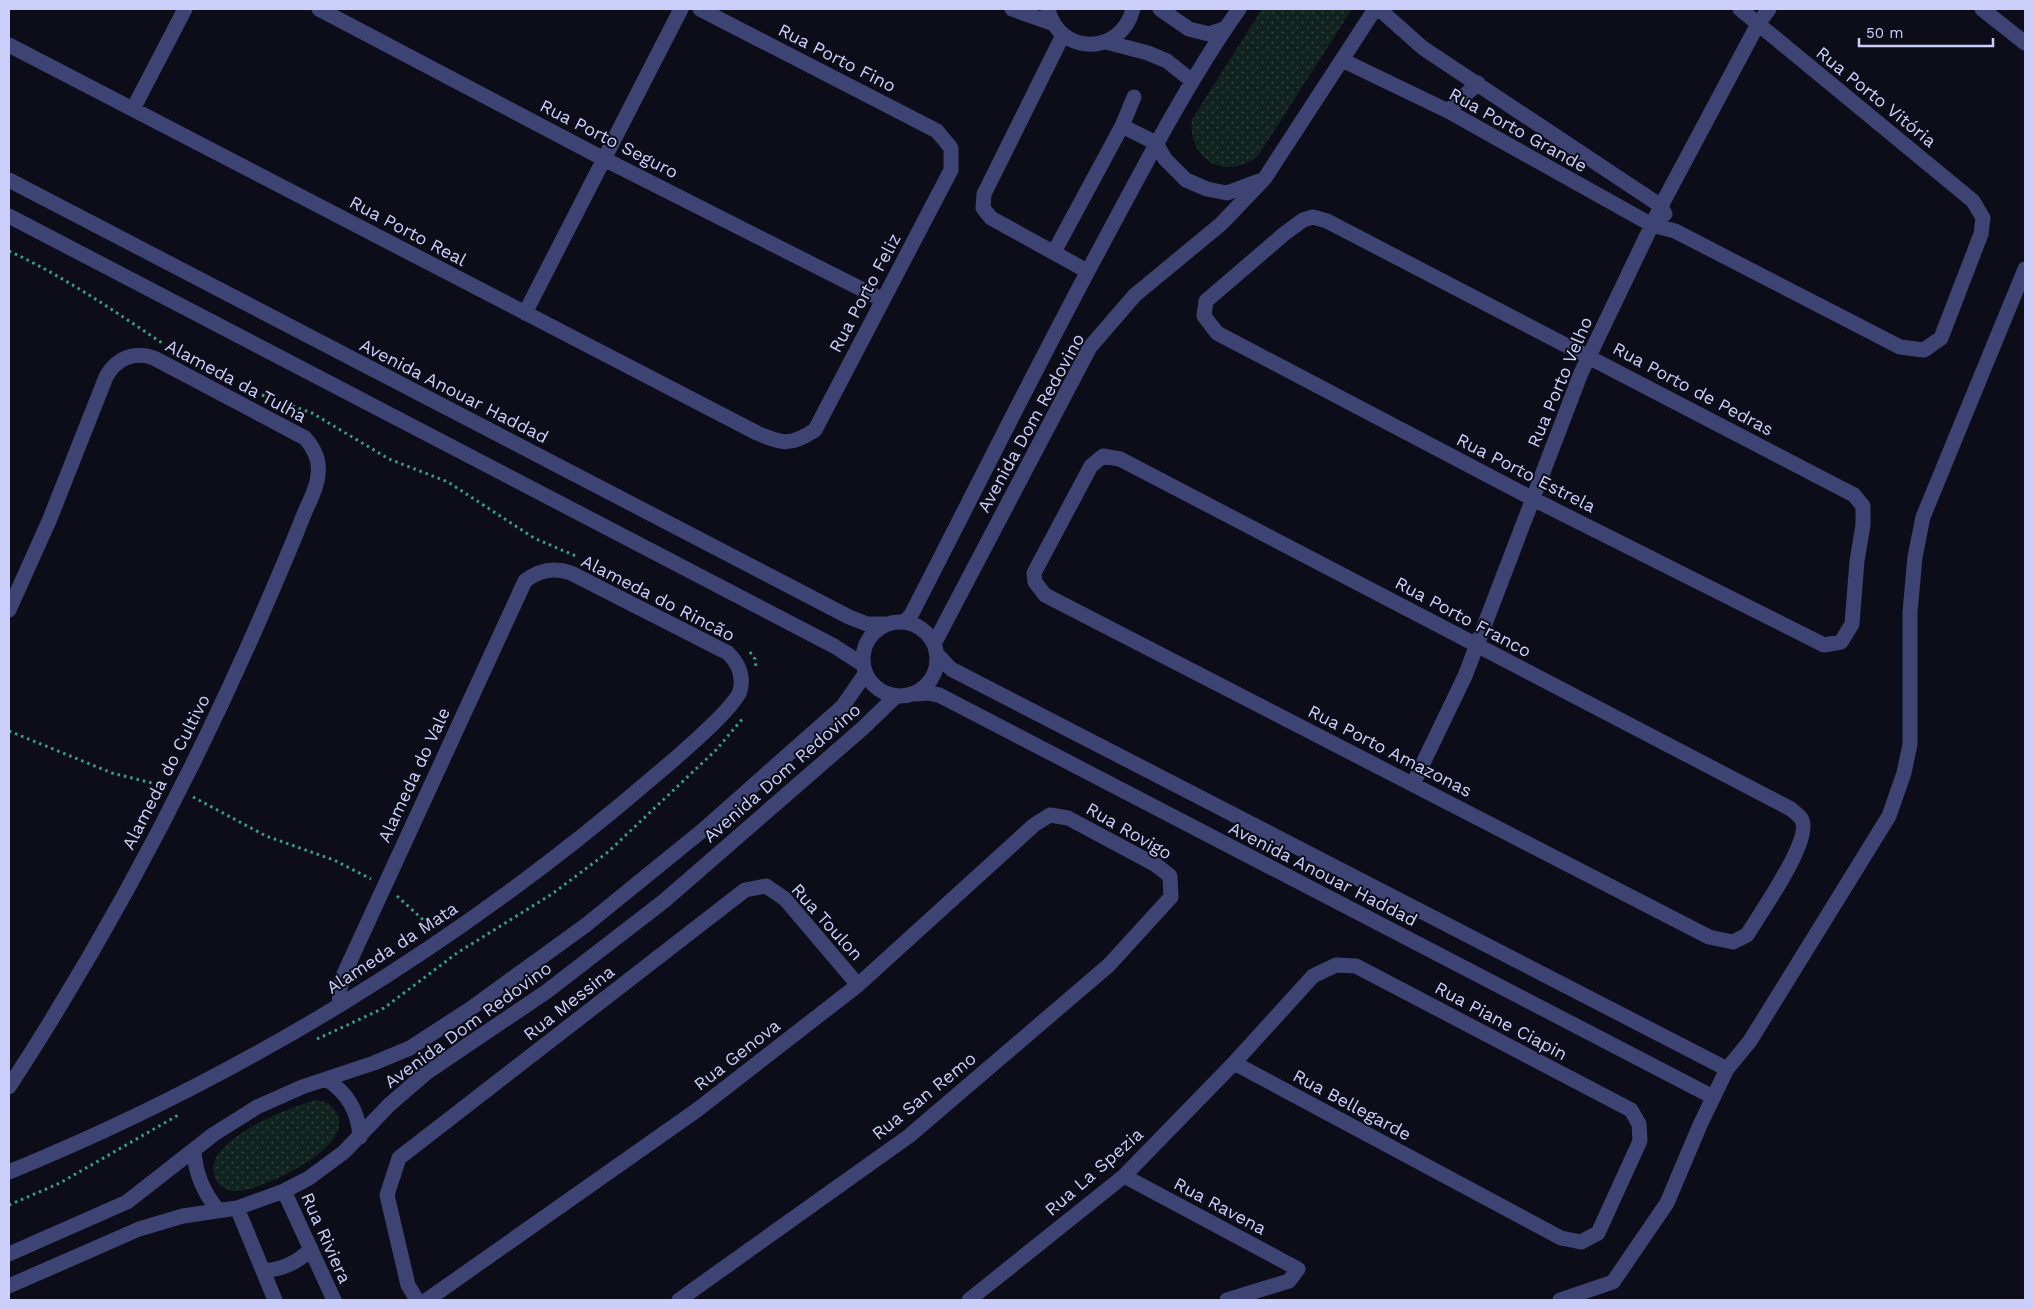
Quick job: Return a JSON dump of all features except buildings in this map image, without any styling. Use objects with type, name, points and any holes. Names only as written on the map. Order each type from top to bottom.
[{"type":"street","points":[[133,109],[185,9]]},
{"type":"street","name":"Rua Porto Seguro","points":[[319,9],[604,159],[883,300]]},
{"type":"street","points":[[525,313],[681,9]]},
{"type":"street","name":"Rua Porto Fino","points":[[700,9],[937,131],[950,148]]},
{"type":"street","points":[[1012,9],[1059,30],[1076,42],[1091,45],[1106,42],[1118,35],[1128,23],[1133,9]]},
{"type":"street","points":[[1048,9],[1059,30]]},
{"type":"street","points":[[1160,9],[1189,29],[1209,34],[1226,28]]},
{"type":"street","name":"Avenida Dom Redovino","points":[[904,622],[911,616],[1088,271],[1156,143],[1192,81],[1239,9]]},
{"type":"street","name":"Avenida Dom Redovino","points":[[915,694],[930,682],[934,673],[936,649],[1090,347],[1135,295],[1221,224],[1264,178],[1375,9]]},
{"type":"street","name":"Rua Porto Grande","points":[[1379,9],[1423,48],[1661,206],[1675,231]]},
{"type":"street","name":"Rua Porto Vitória","points":[[1740,9],[1974,201],[1983,218],[1981,234],[1940,338],[1924,350]]},
{"type":"street","name":"Rua Porto Velho","points":[[1413,784],[1462,684],[1581,373],[1661,206],[1758,24],[1769,9]]},
{"type":"street","points":[[1982,9],[2025,43]]},
{"type":"street","points":[[1059,30],[984,194],[983,208],[991,218],[1088,271]]},
{"type":"street","points":[[1106,42],[1148,53],[1167,61],[1192,81]]},
{"type":"street","name":"Rua Porto Real","points":[[9,45],[757,433],[779,442],[792,442]]},
{"type":"street","name":"Rua Porto Grande","points":[[1342,60],[1448,111],[1652,225],[1675,231],[1900,347],[1924,350]]},
{"type":"street","points":[[1448,111],[1478,83]]},
{"type":"street","points":[[1054,252],[1122,126],[1134,97]]},
{"type":"street","points":[[1122,126],[1156,143],[1165,159],[1186,180],[1207,189],[1227,193],[1264,178]]},
{"type":"street","name":"Rua Porto Feliz","points":[[792,442],[802,439],[815,430],[951,170],[950,148]]},
{"type":"street","name":"Avenida Anouar Haddad","points":[[9,180],[849,617],[867,624],[885,624]]},
{"type":"street","points":[[9,216],[834,646],[864,669]]},
{"type":"street","name":"Rua Porto de Pedras","points":[[1204,316],[1206,301],[1284,234],[1303,220],[1313,217],[1327,221],[1854,495],[1863,506],[1863,525],[1857,561],[1852,624],[1841,642]]},
{"type":"street","points":[[1560,1300],[1613,1282],[1667,1203],[1712,1098],[1727,1068],[1750,1041],[1889,816],[1904,773],[1910,744],[1910,612],[1915,557],[1923,517],[2025,269]]},
{"type":"street","name":"Rua Porto Estrela","points":[[1204,316],[1217,333],[1533,499],[1824,645],[1841,642]]},
{"type":"street","name":"Alameda da Tulha","points":[[9,610],[49,521],[106,377],[115,364],[129,356],[146,355],[154,358],[305,438],[317,456]]},
{"type":"street","name":"Alameda do Cultivo","points":[[9,1087],[101,936],[180,790],[286,559],[316,485],[319,466],[317,456]]},
{"type":"street","name":"Rua Porto Franco","points":[[1034,582],[1034,573],[1091,466],[1103,456],[1120,459],[1790,809],[1802,820],[1803,832],[1797,853],[1747,935],[1733,942]]},
{"type":"street","name":"Alameda do Rincão","points":[[541,572],[561,570],[571,573],[728,653],[738,666],[741,682]]},
{"type":"street","name":"Alameda do Vale","points":[[340,1004],[339,992],[344,974],[525,581],[541,572]]},
{"type":"street","name":"Rua Porto Amazonas","points":[[1034,582],[1045,594],[1709,937],[1733,942]]},
{"type":"street","points":[[885,624],[904,622],[922,629],[936,649]]},
{"type":"street","name":"Avenida Dom Redovino","points":[[9,1254],[127,1202],[221,1129],[257,1107],[295,1090],[374,1063],[410,1048],[470,1009],[586,925],[703,830],[843,706],[864,669],[865,645],[876,630],[885,624]]},
{"type":"street","name":"Avenida Anouar Haddad","points":[[936,649],[951,669],[1727,1068]]},
{"type":"street","name":"Avenida Dom Redovino","points":[[9,1286],[139,1228],[183,1216],[237,1208],[284,1191],[327,1166],[360,1136],[389,1105],[420,1078],[546,992],[664,901],[863,728],[895,697],[877,689],[864,669]]},
{"type":"street","name":"Alameda da Mata","points":[[9,1172],[161,1103],[243,1060],[340,1004],[443,939],[556,857],[654,776],[722,714],[736,698],[741,682]]},
{"type":"street","name":"Avenida Anouar Haddad","points":[[915,694],[928,692],[938,695],[1712,1098]]},
{"type":"street","points":[[895,697],[915,694]]},
{"type":"street","name":"Rua Rovigo","points":[[1050,815],[1068,818],[1156,865],[1170,876],[1171,896]]},
{"type":"street","name":"Rua Genova","points":[[427,1300],[697,1110],[858,985],[1034,825],[1050,815]]},
{"type":"street","name":"Rua Toulon","points":[[766,886],[785,899],[858,985]]},
{"type":"street","name":"Rua Messina","points":[[416,1300],[408,1285],[387,1194],[399,1158],[745,890],[766,886]]},
{"type":"street","name":"Rua San Remo","points":[[679,1300],[909,1136],[1109,965],[1171,896]]},
{"type":"street","name":"Rua Piane Ciapin","points":[[1234,1063],[1313,976],[1336,965],[1356,966],[1631,1110],[1639,1124],[1640,1141],[1598,1233],[1581,1242]]},
{"type":"street","name":"Rua La Spezia","points":[[970,1300],[1124,1176],[1234,1063]]},
{"type":"street","name":"Rua Bellegarde","points":[[1234,1063],[1562,1238],[1581,1242]]},
{"type":"street","points":[[326,1079],[342,1091],[354,1108],[360,1136]]},
{"type":"street","points":[[194,1150],[200,1182],[211,1202],[218,1210]]},
{"type":"street","name":"Rua Ravena","points":[[1124,1176],[1298,1269],[1289,1280],[1227,1300]]},
{"type":"street","name":"Rua Riviera","points":[[284,1191],[334,1300]]},
{"type":"street","points":[[237,1208],[275,1300]]},
{"type":"street","points":[[264,1271],[295,1262],[311,1249]]},
{"type":"path","points":[[9,251],[35,263],[100,302],[165,345]]},
{"type":"path","points":[[260,395],[312,413],[389,459],[448,482],[534,538],[585,560]]},
{"type":"path","points":[[593,564],[624,581]]},
{"type":"path","points":[[748,648],[755,659],[756,668]]},
{"type":"path","points":[[310,1042],[384,1008],[456,952],[552,894],[608,852],[716,750],[747,712]]},
{"type":"path","points":[[9,731],[112,773],[180,790],[266,836],[334,860],[384,885],[402,899],[443,939]]},
{"type":"path","points":[[9,1205],[60,1183],[188,1109]]},
{"type":"green space","points":[[1262,9],[1352,9],[1258,156],[1246,164],[1233,167],[1222,166],[1211,162],[1202,155],[1192,133],[1192,119]]},
{"type":"green space","points":[[315,1100],[329,1104],[338,1116],[339,1126],[335,1136],[328,1145],[296,1169],[261,1185],[235,1191],[227,1190],[220,1186],[215,1178],[213,1166],[217,1156],[225,1146],[262,1121]]}]
